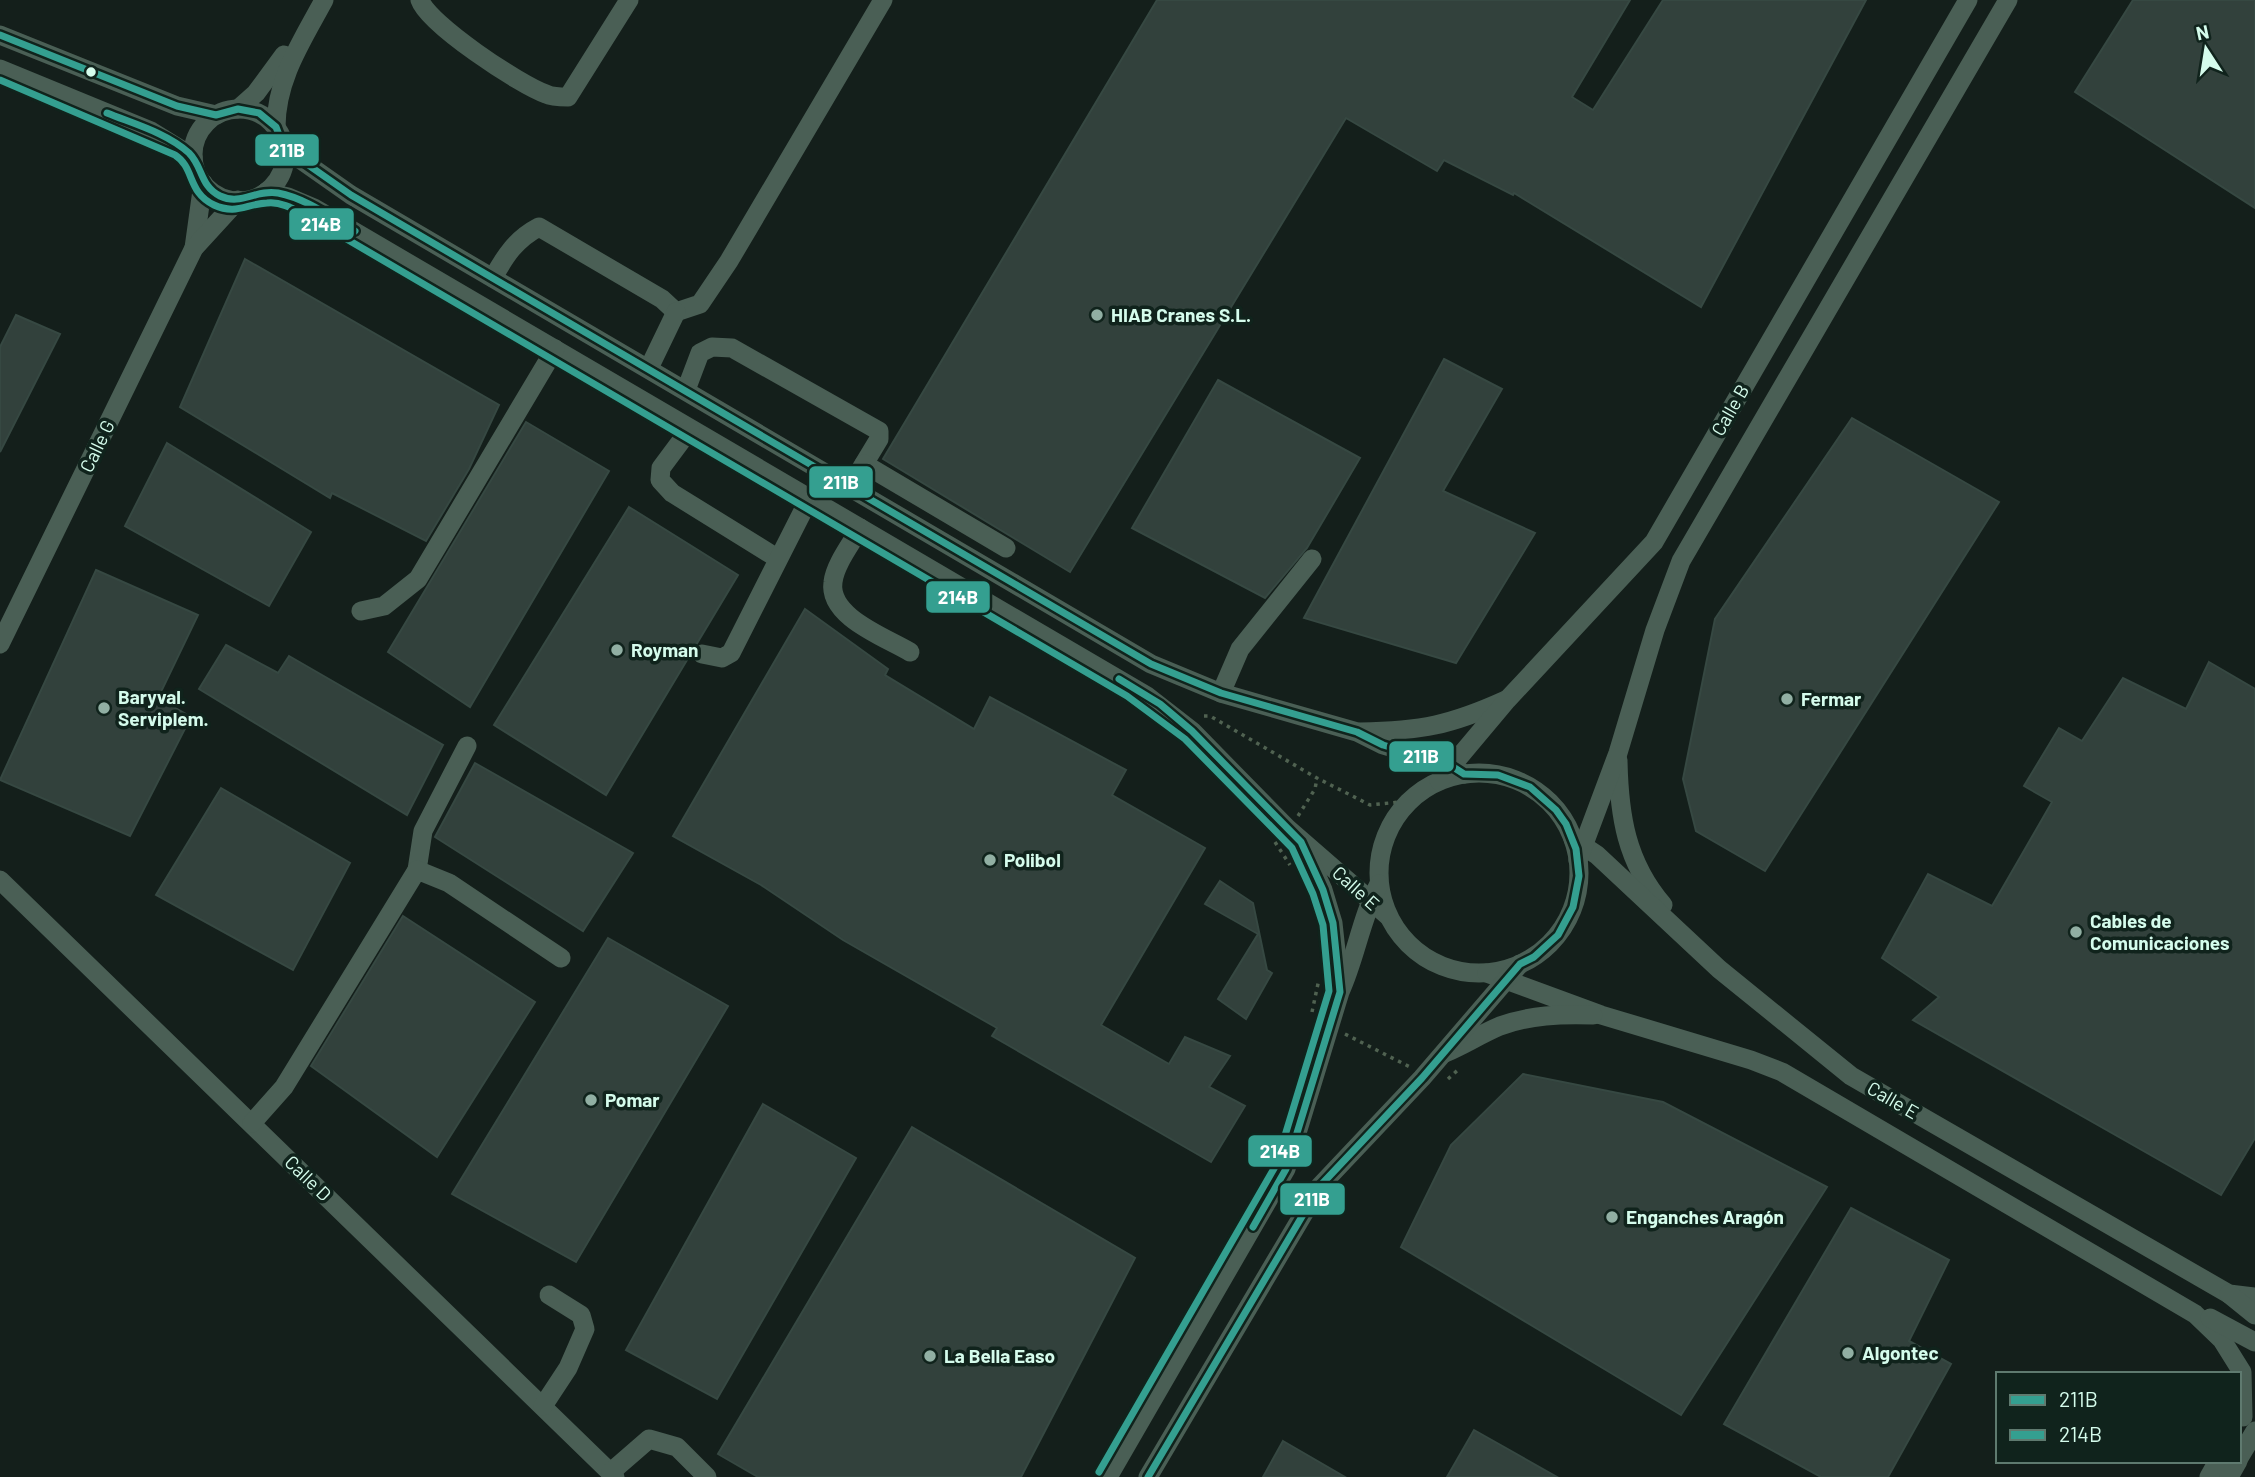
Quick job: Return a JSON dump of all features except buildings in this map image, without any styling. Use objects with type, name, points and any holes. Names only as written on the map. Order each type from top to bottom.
[{"type":"street","points":[[238,109],[256,93],[283,55],[309,0]]},
{"type":"street","points":[[275,127],[276,109],[284,77],[324,0]]},
{"type":"street","points":[[420,0],[424,12],[457,40],[546,94],[568,97],[629,0]]},
{"type":"street","points":[[676,312],[700,304],[729,261],[883,0]]},
{"type":"street","name":"Calle B","points":[[1451,774],[1507,699],[1654,542],[1968,0]]},
{"type":"street","name":"Calle B","points":[[1579,849],[1618,753],[1655,630],[1681,561],[2008,0]]},
{"type":"street","points":[[0,35],[177,106],[216,115]]},
{"type":"street","points":[[0,69],[151,131],[193,156]]},
{"type":"street","points":[[238,109],[259,113],[275,127],[284,148],[283,168],[266,192],[238,200],[218,196],[203,183],[193,156],[198,132],[216,115],[238,109]]},
{"type":"street","points":[[284,148],[351,195],[1151,663],[1221,693],[1357,732],[1451,774],[1498,775],[1530,787],[1556,810],[1579,849],[1577,892],[1567,922],[1546,947],[1520,964],[1487,973],[1452,970],[1420,955],[1407,944],[1374,893]]},
{"type":"street","name":"Calle G","points":[[194,248],[203,183]]},
{"type":"street","name":"Calle E","points":[[266,192],[288,197],[314,208],[1160,704],[1192,731],[1301,842],[1374,893]]},
{"type":"street","name":"Calle G","points":[[0,644],[194,248],[238,200]]},
{"type":"street","points":[[493,278],[505,255],[523,235],[539,227],[662,299],[676,312]]},
{"type":"street","points":[[649,368],[674,321],[676,312]]},
{"type":"street","points":[[685,390],[700,353],[712,347],[732,348],[879,431],[879,439],[850,486]]},
{"type":"street","points":[[360,611],[384,606],[418,579],[555,349]]},
{"type":"street","points":[[690,429],[661,468],[660,480],[672,494],[777,558]]},
{"type":"street","points":[[864,464],[1010,545],[992,570]]},
{"type":"street","points":[[702,654],[722,658],[731,653],[809,499]]},
{"type":"street","points":[[860,528],[833,581],[834,599],[848,615],[910,652]]},
{"type":"street","points":[[1221,693],[1240,649],[1312,559]]},
{"type":"street","points":[[1357,732],[1413,731],[1442,726],[1507,699]]},
{"type":"street","points":[[252,1124],[284,1087],[417,870],[422,831],[467,746]]},
{"type":"street","name":"Calle B","points":[[1618,753],[1620,804],[1629,847],[1643,880],[1673,924]]},
{"type":"street","points":[[1108,1477],[1286,1169],[1340,992],[1374,893],[1384,839],[1409,801],[1451,774]]},
{"type":"street","points":[[1301,842],[1324,890],[1333,923],[1340,992]]},
{"type":"street","name":"Calle E","points":[[1579,849],[1673,924],[1719,969],[1851,1076],[2229,1294],[2255,1297]]},
{"type":"street","points":[[417,870],[449,883],[561,958]]},
{"type":"street","name":"Calle D","points":[[0,880],[613,1475]]},
{"type":"street","points":[[1148,1477],[1320,1186],[1444,1054],[1465,1025],[1507,982],[1520,964]]},
{"type":"street","name":"Calle E","points":[[1487,973],[1572,1002],[1601,1015],[1739,1056],[1782,1072],[2195,1314],[2222,1340],[2242,1372],[2246,1424]]},
{"type":"street","name":"Calle E","points":[[1444,1054],[1484,1033],[1518,1021],[1553,1015],[1601,1015]]},
{"type":"street","points":[[2229,1294],[2255,1315]]},
{"type":"street","points":[[543,1406],[568,1368],[586,1329],[581,1315],[549,1295]]},
{"type":"street","points":[[2195,1314],[2216,1320],[2255,1342]]},
{"type":"street","points":[[2241,1446],[2255,1397]]},
{"type":"street","points":[[613,1475],[649,1439],[677,1447],[707,1477]]},
{"type":"path","points":[[1210,716],[1317,778],[1370,805],[1409,801]]},
{"type":"path","points":[[1294,820],[1315,789],[1317,778]]},
{"type":"path","points":[[1279,836],[1276,845],[1291,868]]},
{"type":"path","points":[[1310,1023],[1319,978]]},
{"type":"path","points":[[1338,1032],[1414,1071]]},
{"type":"path","points":[[1444,1083],[1468,1061]]},
{"type":"transit line","name":"211B","points":[[0,35],[177,106],[216,115],[238,109],[259,113],[276,127],[284,148],[351,195],[1151,664],[1221,693],[1357,732],[1383,745],[1450,765],[1464,774],[1498,775],[1530,787],[1556,810],[1566,824],[1576,849],[1579,876],[1573,907],[1558,935],[1534,957],[1520,964],[1422,1078],[1320,1186],[1148,1477]]},
{"type":"transit line","name":"214B","points":[[0,80],[175,155],[186,166],[199,194],[214,205],[235,209],[273,203],[309,217],[1127,696],[1185,739],[1292,848],[1313,894],[1323,925],[1329,991],[1276,1165],[1099,1472]]},
{"type":"transit line","name":"211B","points":[[107,113],[150,130],[180,146],[194,158],[205,182],[220,196],[235,199],[270,192],[288,195],[355,231]]},
{"type":"transit line","name":"211B","points":[[1119,679],[1160,704],[1192,731],[1301,842],[1323,890],[1333,923],[1340,992],[1286,1169],[1253,1227]]},
{"type":"place","name":"HIAB Cranes S.L.","points":[[1097,315]]},
{"type":"place","name":"Royman","points":[[617,650]]},
{"type":"place","name":"Fermar","points":[[1787,699]]},
{"type":"place","name":"Baryval. Serviplem.","points":[[104,708]]},
{"type":"place","name":"Polibol","points":[[990,860]]},
{"type":"place","name":"Cables de Comunicaciones","points":[[2076,932]]},
{"type":"place","name":"Pomar","points":[[591,1100]]},
{"type":"place","name":"Enganches Aragón","points":[[1612,1217]]},
{"type":"place","name":"Algontec","points":[[1848,1353]]},
{"type":"place","name":"La Bella Easo","points":[[930,1356]]}]
